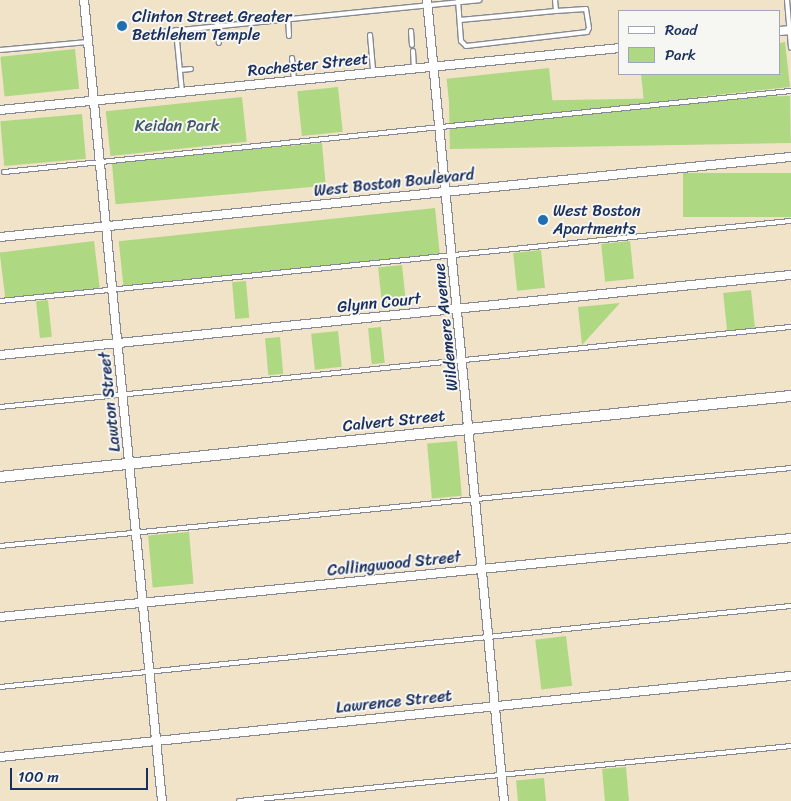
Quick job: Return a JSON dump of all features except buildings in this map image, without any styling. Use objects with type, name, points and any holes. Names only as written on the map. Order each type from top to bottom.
[{"type":"street","name":"Lawton Street","points":[[84,0],[162,801]]},
{"type":"street","name":"Wildemere Avenue","points":[[427,2],[456,309],[477,500],[504,801]]},
{"type":"street","name":"Rochester Street","points":[[0,110],[618,48]]},
{"type":"street","name":"West Boston Boulevard","points":[[0,237],[791,157]]},
{"type":"street","name":"Glynn Court","points":[[0,355],[791,275]]},
{"type":"street","name":"Calvert Street","points":[[0,477],[130,462],[791,396]]},
{"type":"street","name":"Collingwood Street","points":[[0,617],[791,538]]},
{"type":"street","name":"Lawrence Street","points":[[0,757],[791,676]]},
{"type":"lane","points":[[150,33],[288,17],[368,13],[409,8],[427,2],[480,0]]},
{"type":"lane","points":[[555,0],[556,11]]},
{"type":"lane","points":[[786,0],[791,48]]},
{"type":"lane","points":[[458,1],[461,41],[466,46],[587,32],[588,11],[586,9],[556,11],[460,20]]},
{"type":"lane","points":[[288,17],[289,36]]},
{"type":"lane","points":[[217,24],[219,43]]},
{"type":"lane","points":[[176,30],[182,92]]},
{"type":"lane","points":[[411,31],[412,45]]},
{"type":"lane","points":[[370,35],[373,73]]},
{"type":"lane","points":[[0,50],[88,42]]},
{"type":"lane","points":[[413,51],[414,68]]},
{"type":"lane","points":[[292,58],[294,81]]},
{"type":"lane","points":[[180,70],[191,69]]},
{"type":"lane","points":[[4,172],[791,91]]},
{"type":"lane","points":[[0,301],[791,221]]},
{"type":"lane","points":[[0,407],[791,327]]},
{"type":"lane","points":[[0,546],[791,468]]},
{"type":"lane","points":[[0,687],[791,606]]},
{"type":"lane","points":[[240,801],[791,746]]},
{"type":"green space","points":[[785,42],[790,87],[644,103],[641,75],[781,75],[781,43]]},
{"type":"green space","points":[[75,49],[79,89],[5,97],[0,57]]},
{"type":"green space","points":[[549,68],[554,112],[451,123],[447,79]]},
{"type":"green space","points":[[338,87],[343,132],[302,136],[297,91]]},
{"type":"green space","points":[[790,96],[791,143],[450,149],[449,102]]},
{"type":"green space","name":"Keidan Park","points":[[242,97],[247,142],[110,156],[106,111]]},
{"type":"green space","points":[[82,114],[86,159],[4,166],[0,121]]},
{"type":"green space","points":[[322,143],[326,186],[116,204],[112,161]]},
{"type":"green space","points":[[683,173],[791,173],[791,217],[683,217]]},
{"type":"green space","points":[[435,208],[440,255],[124,288],[119,241]]},
{"type":"green space","points":[[94,241],[100,288],[5,299],[0,253]]},
{"type":"green space","points":[[630,241],[634,279],[605,282],[601,244]]},
{"type":"green space","points":[[541,250],[545,288],[517,291],[513,253]]},
{"type":"green space","points":[[402,265],[406,303],[382,305],[378,268]]},
{"type":"green space","points":[[246,281],[249,318],[235,319],[232,282]]},
{"type":"green space","points":[[751,290],[755,328],[727,331],[723,293]]},
{"type":"green space","points":[[48,300],[52,337],[40,338],[36,301]]},
{"type":"green space","points":[[620,303],[582,345],[578,307]]},
{"type":"green space","points":[[381,327],[385,363],[372,364],[368,328]]},
{"type":"green space","points":[[338,331],[342,367],[315,370],[311,334]]},
{"type":"green space","points":[[280,337],[283,374],[268,375],[265,338]]},
{"type":"green space","points":[[457,441],[462,496],[432,498],[427,444]]},
{"type":"green space","points":[[189,532],[194,584],[153,587],[148,536]]},
{"type":"green space","points":[[566,636],[572,686],[541,689],[535,640]]},
{"type":"green space","points":[[626,767],[629,801],[605,801],[602,769]]},
{"type":"green space","points":[[544,778],[546,801],[518,801],[516,780]]},
{"type":"place","name":"Clinton Street Greater Bethlehem Temple","points":[[122,26]]},
{"type":"place","name":"West Boston Apartments","points":[[543,220]]}]
